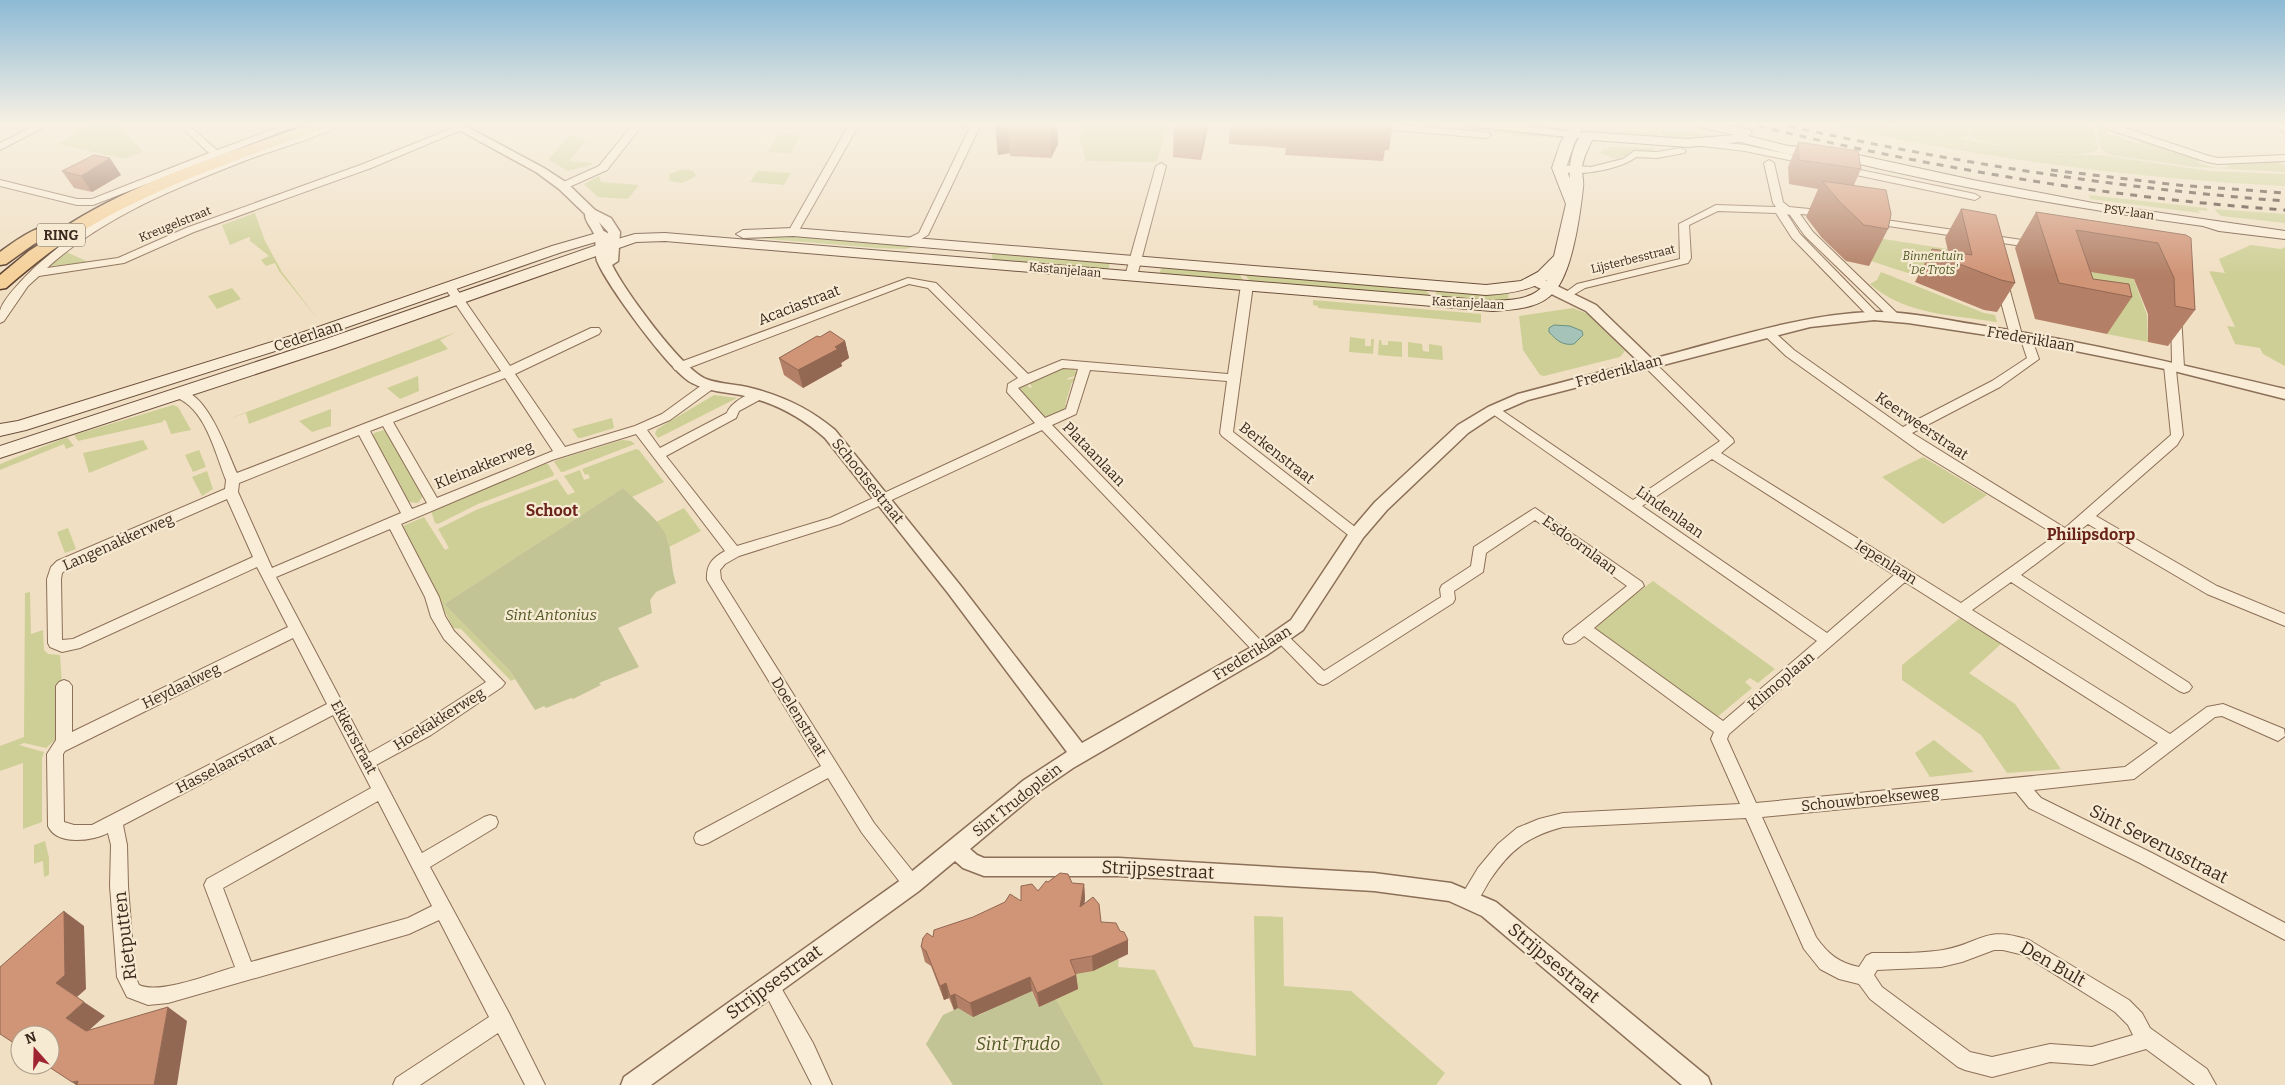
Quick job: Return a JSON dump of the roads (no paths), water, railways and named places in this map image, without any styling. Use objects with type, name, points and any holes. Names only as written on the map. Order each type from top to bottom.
[{"type":"main road","name":"RING","points":[[0,270],[58,227],[103,204],[177,174]]},
{"type":"main road","name":"RING","points":[[0,284],[27,260],[67,231],[130,199],[190,174]]},
{"type":"main road","points":[[1561,174],[1573,206]]},
{"type":"main road","points":[[1551,288],[1557,276],[1573,206],[1577,180],[1576,174]]},
{"type":"main road","name":"PSV-laan","points":[[1906,174],[2084,205],[2206,222],[2219,227],[2285,236]]},
{"type":"main road","points":[[0,297],[24,272],[65,240],[130,199]]},
{"type":"main road","points":[[0,260],[28,240],[58,227]]},
{"type":"main road","name":"Kastanjelaan","points":[[608,240],[656,227],[742,234],[793,232],[909,242],[1133,268],[1247,285],[1492,306],[1530,300],[1551,288]]},
{"type":"main road","name":"Kastanjelaan","points":[[608,240],[665,237],[1486,290],[1510,289],[1536,281],[1548,274],[1561,258]]},
{"type":"main road","name":"Cederlaan","points":[[0,452],[178,394],[608,240]]},
{"type":"main road","name":"Cederlaan","points":[[0,430],[20,426],[454,294]]},
{"type":"street","points":[[0,183],[77,202],[93,202],[166,174]]},
{"type":"street","points":[[0,319],[5,307],[22,285],[61,250],[94,227],[166,189],[206,174]]},
{"type":"street","name":"Kreugelstraat","points":[[34,274],[120,261],[190,230],[345,174]]},
{"type":"street","points":[[545,174],[563,186],[591,213],[607,221],[608,240]]},
{"type":"street","points":[[563,186],[590,174]]},
{"type":"street","points":[[793,232],[826,174]]},
{"type":"street","points":[[909,242],[923,235],[952,174]]},
{"type":"street","points":[[1133,268],[1159,174]]},
{"type":"street","points":[[1771,174],[1778,203],[1786,210],[1794,213],[1874,316]]},
{"type":"street","name":"PSV-laan","points":[[1877,174],[1975,197]]},
{"type":"street","name":"Lijsterbesstraat","points":[[1568,296],[1581,286],[1684,261],[1686,258],[1684,224],[1712,208],[1786,210]]},
{"type":"street","points":[[1786,210],[1839,215]]},
{"type":"street","points":[[1858,218],[2047,247]]},
{"type":"street","points":[[1990,238],[1993,251]]},
{"type":"street","name":"Schootsestraat","points":[[608,240],[602,257],[610,273],[679,367],[694,379],[710,385],[759,394],[784,402],[814,420],[830,434],[954,588],[1079,754]]},
{"type":"street","points":[[1835,267],[1896,318]]},
{"type":"street","points":[[1902,432],[1996,384],[2033,359],[2021,336],[1999,273]]},
{"type":"street","points":[[1536,281],[1568,296],[1595,312],[1728,442],[1633,506]]},
{"type":"street","name":"Acaciastraat","points":[[679,367],[902,282],[930,284],[1026,379]]},
{"type":"street","name":"Berkenstraat","points":[[1247,285],[1225,428],[1226,434],[1357,534]]},
{"type":"street","points":[[454,294],[506,373],[558,446],[560,453]]},
{"type":"street","points":[[1962,610],[2066,535],[2172,442],[2177,435],[2174,367],[2177,302]]},
{"type":"street","name":"Frederiklaan","points":[[1079,754],[1261,650],[1292,630],[1306,614],[1357,534],[1381,506],[1463,429],[1493,410],[1535,394],[1820,321],[1874,316],[2021,336],[2174,367],[2285,394]]},
{"type":"street","points":[[232,486],[386,420],[506,373],[595,331]]},
{"type":"street","name":"Keerweerstraat","points":[[1768,333],[1790,353],[1902,432],[1969,477],[2066,535]]},
{"type":"street","points":[[1026,379],[1060,365],[1085,365],[1233,380]]},
{"type":"street","points":[[639,430],[734,552],[817,528],[1072,411],[1085,365]]},
{"type":"street","name":"Plataanlaan","points":[[1026,379],[1013,386],[1013,392],[1261,650]]},
{"type":"street","name":"Kleinakkerweg","points":[[268,575],[409,514],[560,453],[639,430],[666,417],[710,385]]},
{"type":"street","name":"Ekkerstraat","points":[[178,394],[188,397],[204,415],[268,575],[298,629],[535,1085]]},
{"type":"street","points":[[659,454],[732,415],[734,409],[759,394]]},
{"type":"street","name":"Lindenlaan","points":[[1493,410],[1828,641]]},
{"type":"street","points":[[386,420],[434,504]]},
{"type":"street","points":[[363,430],[409,514]]},
{"type":"street","name":"Iepenlaan","points":[[1712,453],[2170,742]]},
{"type":"street","name":"Langenakkerweg","points":[[232,486],[66,563],[59,568],[54,579],[54,640],[59,646],[66,646],[261,559]]},
{"type":"street","name":"Esdoornlaan","points":[[1281,638],[1323,679],[1448,599],[1447,589],[1478,568],[1479,551],[1536,513],[1637,586],[1570,638]]},
{"type":"street","points":[[2087,517],[2212,590],[2285,620]]},
{"type":"street","name":"Hoekakkerweg","points":[[367,762],[425,730],[497,683],[449,635],[393,521]]},
{"type":"street","name":"Doelenstraat","points":[[734,552],[717,562],[712,576],[868,828],[912,884]]},
{"type":"street","name":"Klimoplaan","points":[[1723,730],[1906,574]]},
{"type":"street","points":[[2010,575],[2184,688]]},
{"type":"street","points":[[1584,628],[1723,730],[1720,739],[1810,943],[1821,960],[1842,973],[1864,976],[1876,993],[1965,1060],[1992,1067],[2050,1053],[2092,1056],[2139,1043],[2143,1035]]},
{"type":"street","name":"Heydaalweg","points":[[64,742],[298,629]]},
{"type":"street","points":[[64,686],[64,742],[55,754],[57,828],[90,833],[114,822]]},
{"type":"street","name":"Hasselaarstraat","points":[[114,822],[337,706]]},
{"type":"street","name":"Schouwbroekseweg","points":[[1469,899],[1478,883],[1508,846],[1518,837],[1538,827],[1563,820],[1752,811],[2128,774],[2212,711],[2223,710],[2278,734]]},
{"type":"street","name":"Sint Trudoplein","points":[[955,848],[1031,786],[1079,754]]},
{"type":"street","points":[[702,838],[831,768]]},
{"type":"street","name":"Sint Severusstraat","points":[[2020,785],[2035,803],[2146,858],[2285,932]]},
{"type":"street","points":[[246,972],[213,885],[382,790]]},
{"type":"street","name":"Rietputten","points":[[114,822],[119,845],[119,886],[126,977],[132,991],[144,996],[163,996],[408,926],[428,918],[443,908]]},
{"type":"street","points":[[419,864],[490,822]]},
{"type":"street","name":"Strijpsestraat","points":[[632,1085],[912,884],[955,848],[970,862],[984,867],[1119,867],[1374,882],[1451,892],[1489,909],[1700,1085]]},
{"type":"street","name":"Den Bult","points":[[1864,976],[1872,962],[1949,957],[1992,940],[2012,941],[2029,948],[2122,1006],[2136,1019],[2143,1035],[2200,1076],[2206,1085]]},
{"type":"street","points":[[770,985],[806,1050],[822,1085]]},
{"type":"street","points":[[403,1085],[502,1019]]},
{"type":"water","points":[[1554,325],[1570,326],[1582,331],[1583,335],[1574,344],[1563,343],[1549,332],[1549,328]]},
{"type":"railway","points":[[1989,174],[2148,197],[2285,210]]},
{"type":"railway","points":[[2046,174],[2157,189],[2285,201]]},
{"type":"railway","points":[[2082,174],[2178,185],[2285,193]]},
{"type":"district","name":"Schoot","points":[[552,510]]},
{"type":"district","name":"Philipsdorp","points":[[2091,534]]},
{"type":"park label","name":"Binnentuin 'De Trots'","points":[[1933,263]]},
{"type":"park label","name":"Sint Antonius","points":[[551,615]]},
{"type":"park label","name":"Sint Trudo","points":[[1018,1044]]}]
